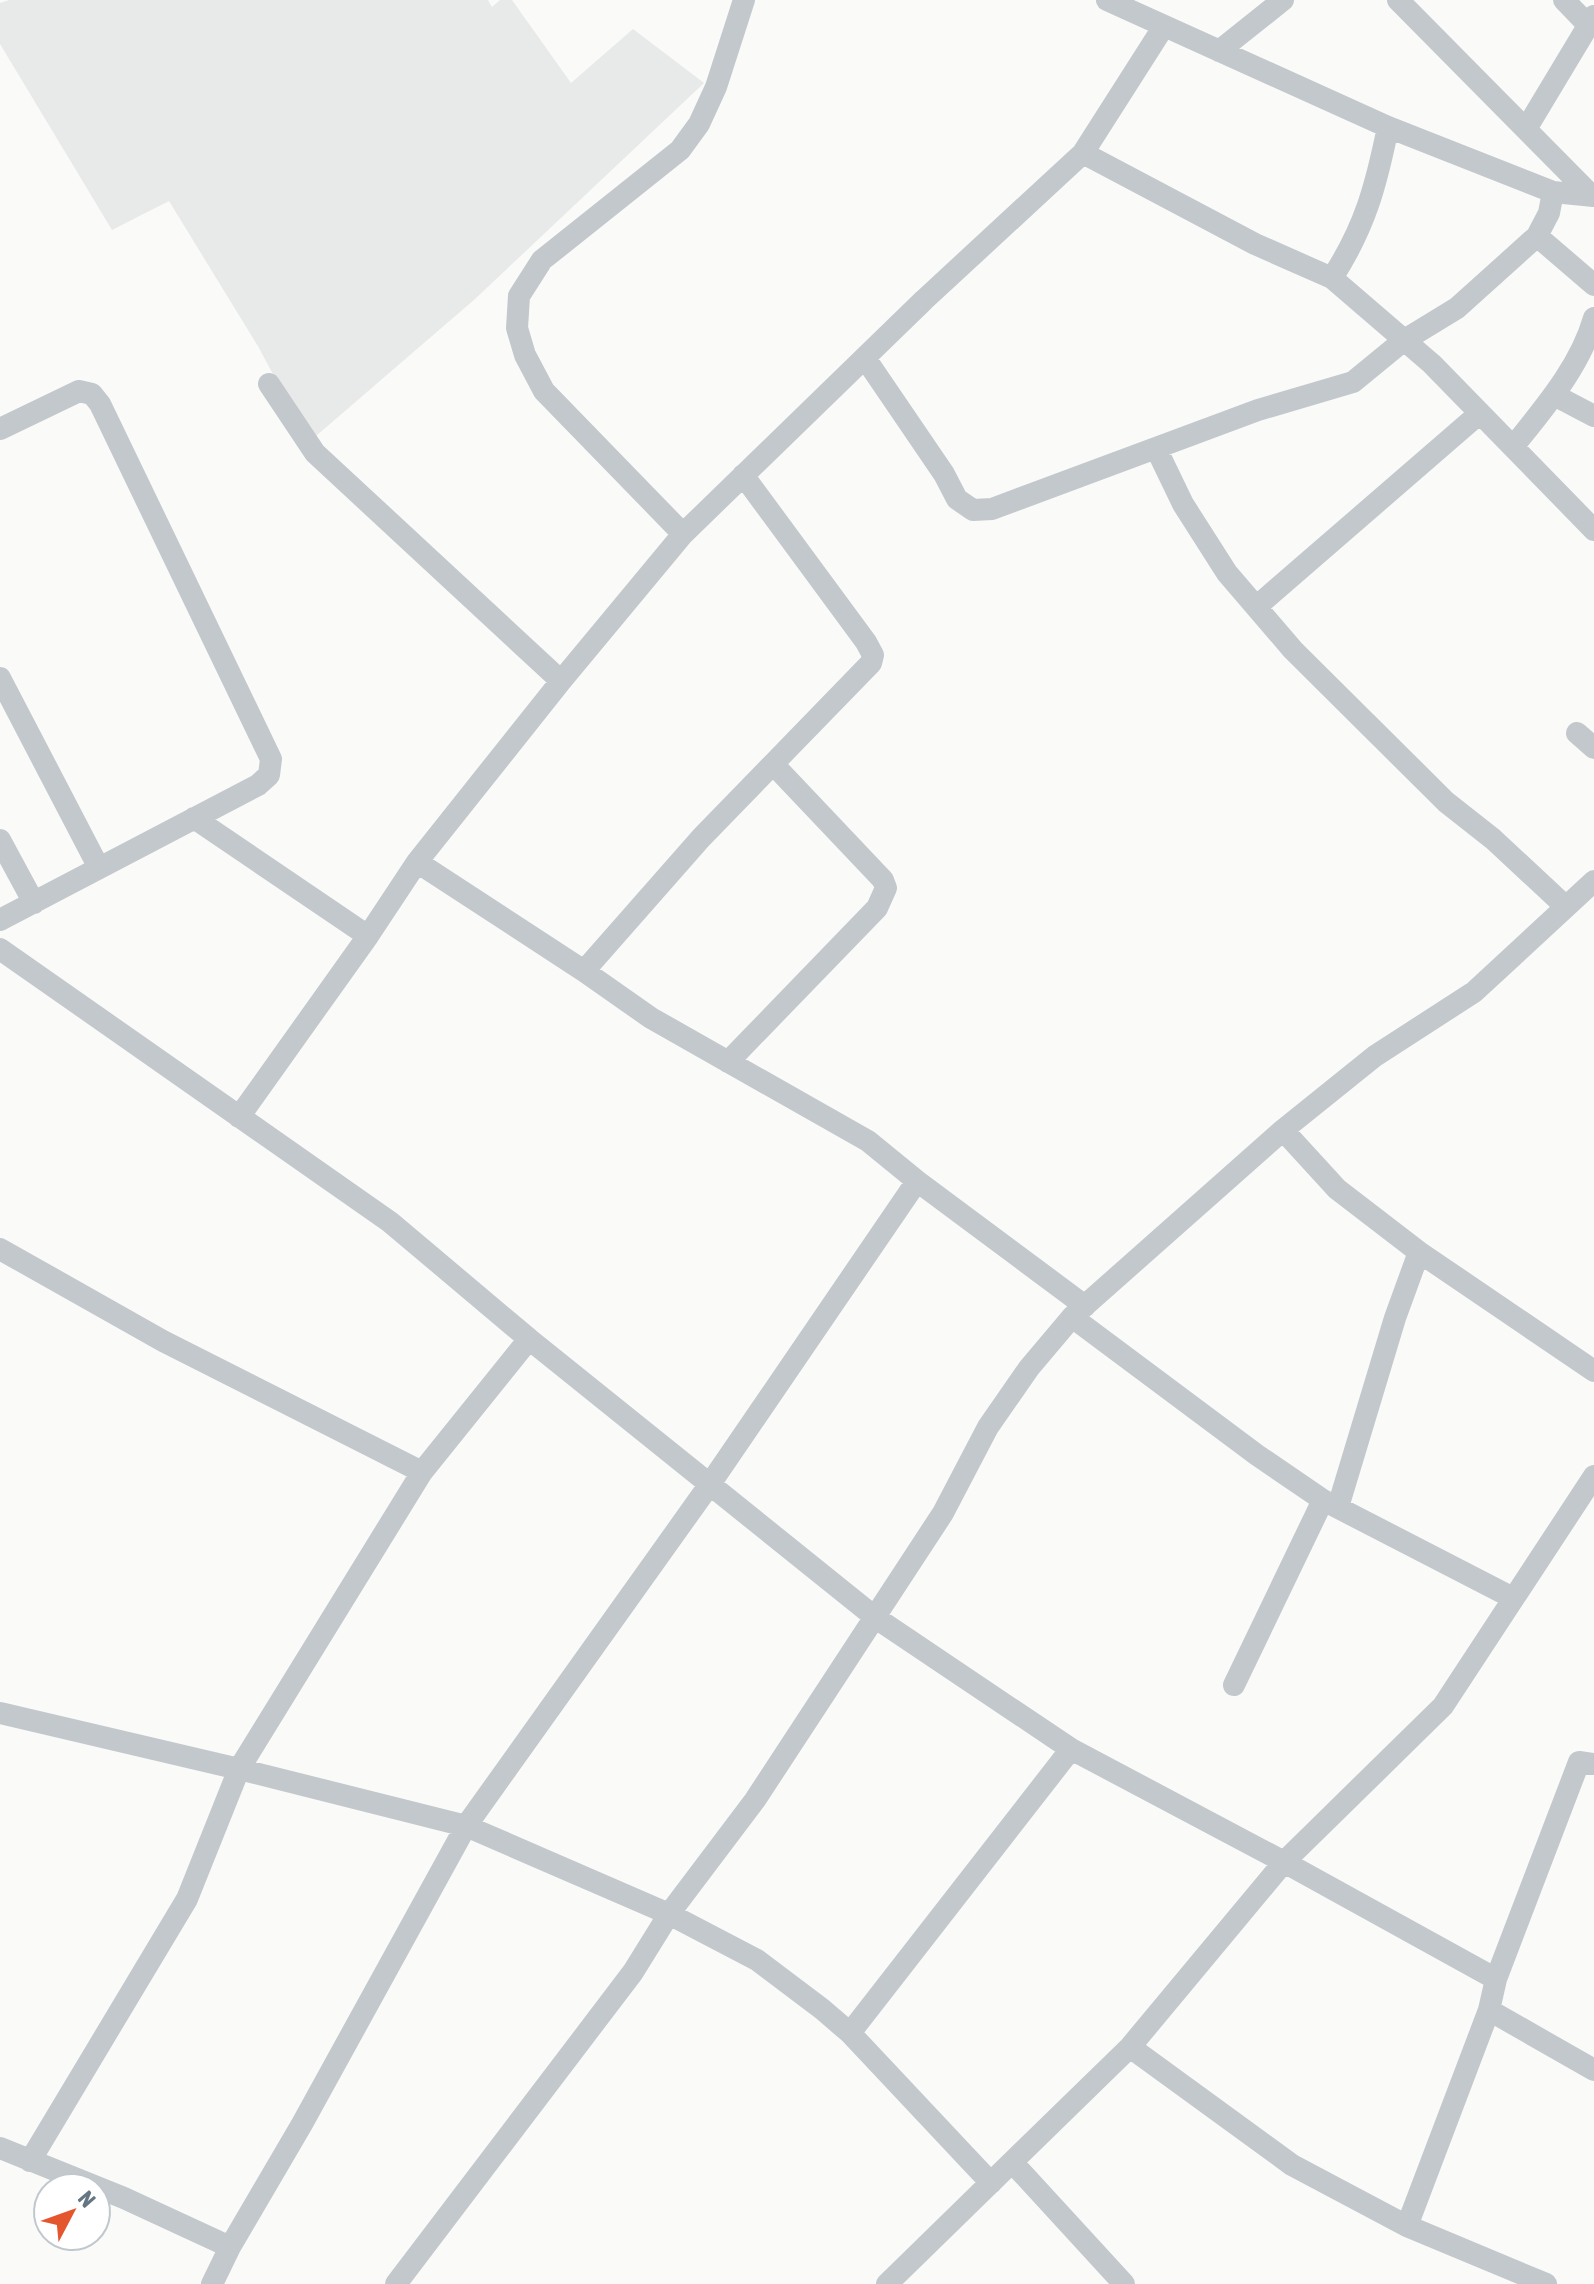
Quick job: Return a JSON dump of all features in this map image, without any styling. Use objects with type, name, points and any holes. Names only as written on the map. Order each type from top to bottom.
[{"type":"street","points":[[683,534],[544,391],[525,355],[517,328],[519,296],[542,260],[680,150],[699,124],[716,87],[744,0]]},
{"type":"street","points":[[1107,0],[1388,127],[1553,192],[1593,196]]},
{"type":"street","points":[[1219,51],[1283,0]]},
{"type":"street","points":[[1398,0],[1593,196]]},
{"type":"street","points":[[1526,129],[1591,20],[1564,0]]},
{"type":"street","points":[[239,1117],[417,862],[683,534],[1083,153],[1164,26]]},
{"type":"street","points":[[1332,278],[1364,222],[1378,178],[1388,127]]},
{"type":"street","points":[[1083,153],[1255,244],[1332,278],[1432,364],[1594,530]]},
{"type":"street","points":[[865,358],[944,474],[957,499],[973,510],[992,509],[1258,410],[1353,382],[1403,341],[1457,308],[1537,236],[1549,213],[1553,192]]},
{"type":"street","points":[[1537,236],[1594,285]]},
{"type":"street","points":[[1513,447],[1554,395],[1590,333],[1594,318]]},
{"type":"street","points":[[269,384],[315,453],[561,681]]},
{"type":"street","points":[[0,429],[79,391],[92,394],[100,404],[271,759],[269,775],[258,785],[0,920]]},
{"type":"street","points":[[1554,395],[1594,416]]},
{"type":"street","points":[[1256,607],[1480,413]]},
{"type":"street","points":[[1156,448],[1183,504],[1227,573],[1293,650],[1446,802],[1493,839],[1565,906]]},
{"type":"street","points":[[584,971],[701,838],[871,663],[873,655],[866,642],[743,475]]},
{"type":"street","points":[[0,678],[99,868]]},
{"type":"street","points":[[728,1062],[877,908],[886,888],[883,880],[773,764]]},
{"type":"street","points":[[194,818],[368,936]]},
{"type":"street","points":[[0,840],[34,903]]},
{"type":"street","points":[[417,862],[651,1018],[868,1141],[1257,1455],[1331,1504],[1513,1598]]},
{"type":"street","points":[[396,2284],[633,1972],[669,1914],[755,1800],[943,1513],[988,1427],[1029,1368],[1078,1311],[1283,1130],[1375,1056],[1474,992],[1594,881]]},
{"type":"street","points":[[0,949],[390,1222],[529,1339],[876,1618],[1071,1749],[1496,1979]]},
{"type":"street","points":[[1283,1130],[1337,1189],[1419,1252],[1594,1371]]},
{"type":"street","points":[[212,2284],[466,1826],[710,1484],[917,1181]]},
{"type":"street","points":[[0,1249],[163,1341],[422,1472]]},
{"type":"street","points":[[1234,1685],[1331,1504],[1419,1252]]},
{"type":"street","points":[[30,2161],[187,1899],[239,1769],[422,1472],[529,1339]]},
{"type":"street","points":[[887,2284],[1130,2047],[1284,1862],[1443,1706],[1594,1476]]},
{"type":"street","points":[[1,1717],[239,1769],[466,1826],[669,1914],[757,1960],[850,2033],[991,2183]]},
{"type":"street","points":[[850,2033],[1071,1749]]},
{"type":"street","points":[[1407,2226],[1489,2010],[1496,1979],[1579,1762],[1594,1764]]},
{"type":"street","points":[[1489,2010],[1594,2070]]},
{"type":"street","points":[[1130,2047],[1292,2165],[1407,2226],[1532,2282]]},
{"type":"street","points":[[0,2148],[124,2198],[230,2247]]},
{"type":"street","points":[[1012,2162],[1124,2284]]},
{"type":"shaded area","points":[[9,0],[488,0],[492,7],[500,0],[512,0],[571,83],[633,29],[704,83],[475,299],[309,442],[259,348],[169,201],[112,230],[0,44],[0,3]]}]
